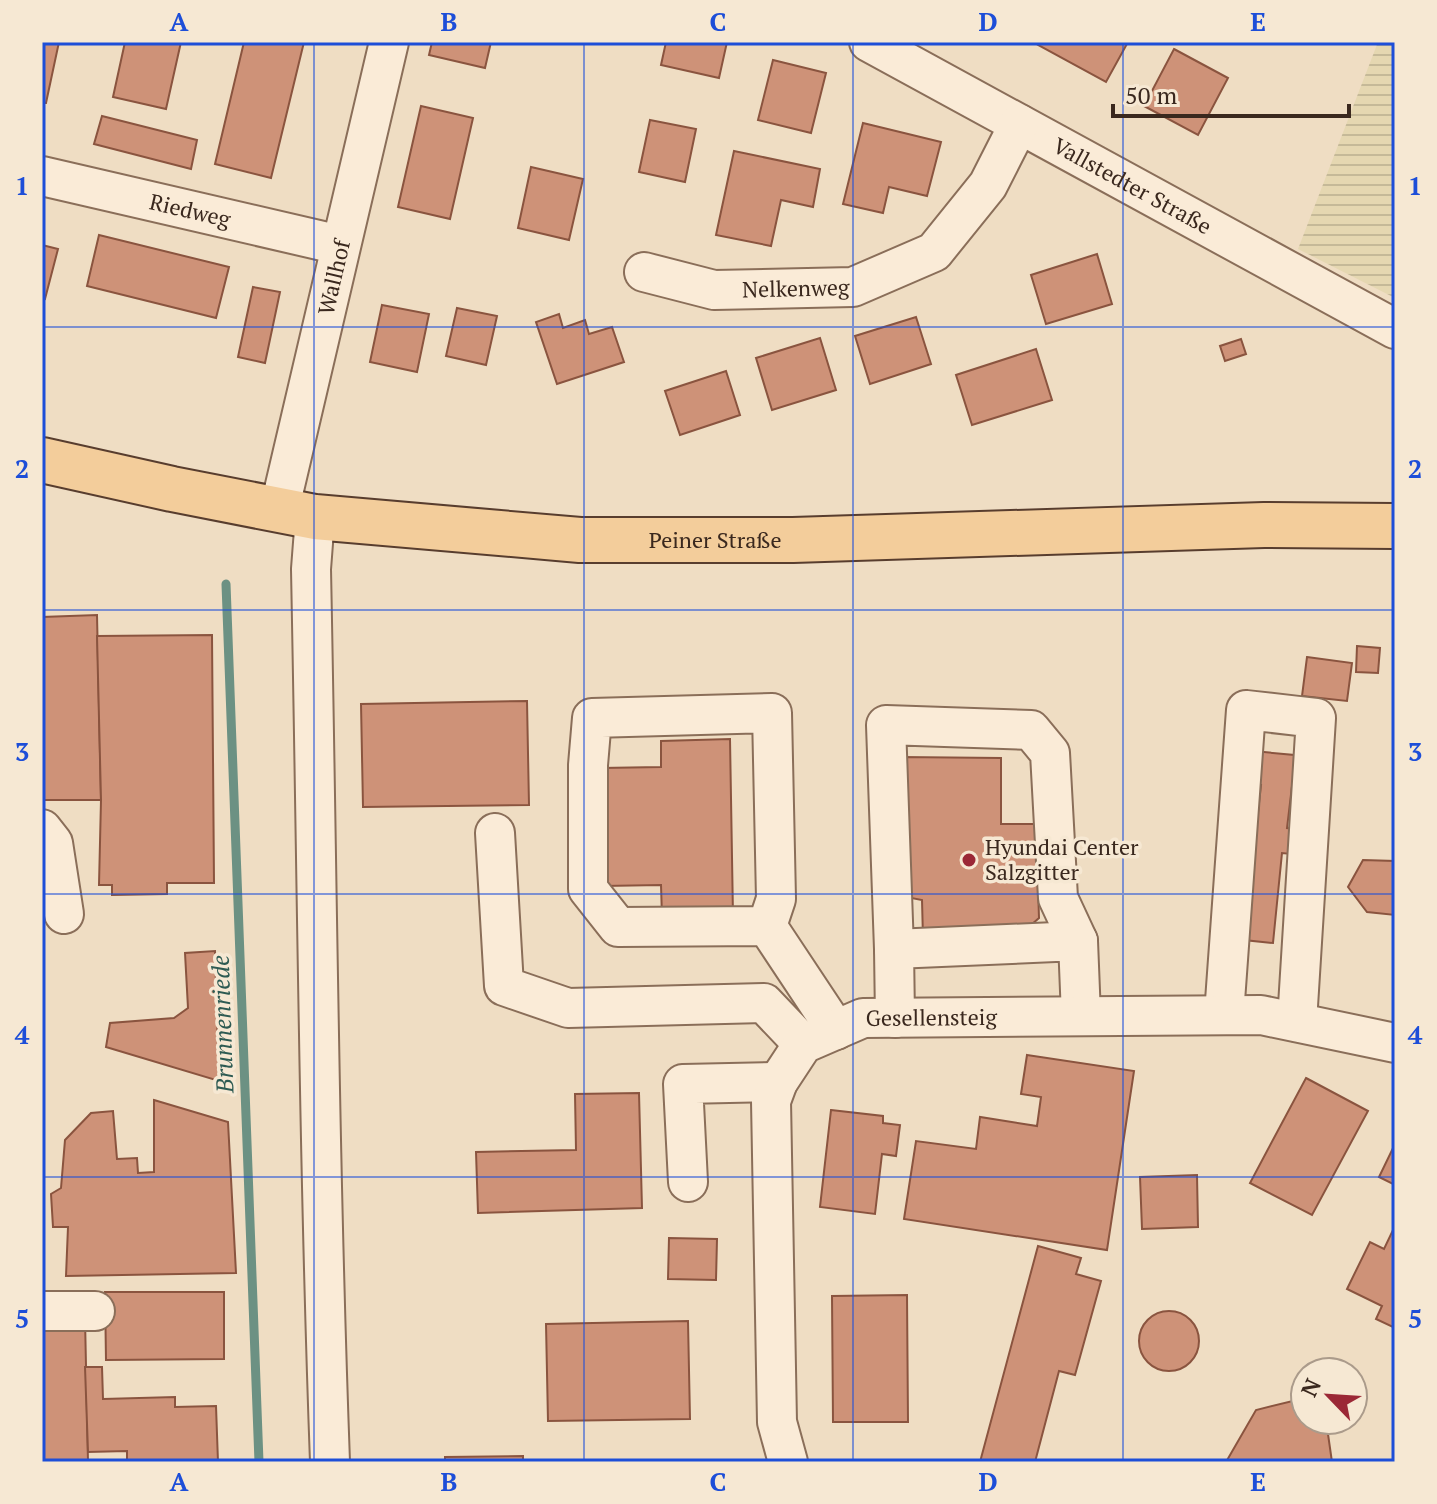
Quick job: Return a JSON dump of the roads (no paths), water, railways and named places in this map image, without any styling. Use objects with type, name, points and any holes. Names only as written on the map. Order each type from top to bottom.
[{"type":"main road","name":"Peiner Straße","points":[[42,460],[297,514],[580,540],[793,540],[1264,525],[1395,526]]},
{"type":"street","name":"Wallhof","points":[[330,1462],[321,1224],[311,569],[297,514],[340,245],[389,42]]},
{"type":"street","name":"Vallstedter Straße","points":[[869,42],[1395,329]]},
{"type":"street","name":"Nelkenweg","points":[[644,272],[714,290],[853,287],[934,252],[988,185],[1019,124]]},
{"type":"street","name":"Riedweg","points":[[42,176],[340,245]]},
{"type":"street","points":[[1224,1015],[1246,710],[1316,718],[1297,1022]]},
{"type":"street","points":[[767,926],[618,927],[588,889],[588,765],[592,718],[772,713],[776,899],[767,926],[820,1037]]},
{"type":"street","points":[[895,1018],[886,725],[1031,730],[1050,753],[1058,898],[1078,941],[1081,1016]]},
{"type":"street","points":[[42,829],[53,843],[64,914]]},
{"type":"street","points":[[495,833],[504,986],[568,1008],[764,1003],[820,1037]]},
{"type":"street","points":[[894,949],[1078,941]]},
{"type":"street","name":"Gesellensteig","points":[[820,1037],[863,1018],[1261,1015],[1395,1043]]},
{"type":"street","points":[[788,1462],[777,1422],[771,1101],[778,1082],[820,1037]]},
{"type":"street","points":[[688,1182],[683,1084],[778,1082]]},
{"type":"street","points":[[42,1311],[95,1311]]},
{"type":"waterway","name":"Brunnenriede","points":[[226,584],[259,1462]]},
{"type":"place","name":"Hyundai Center Salzgitter","points":[[969,860]]}]
